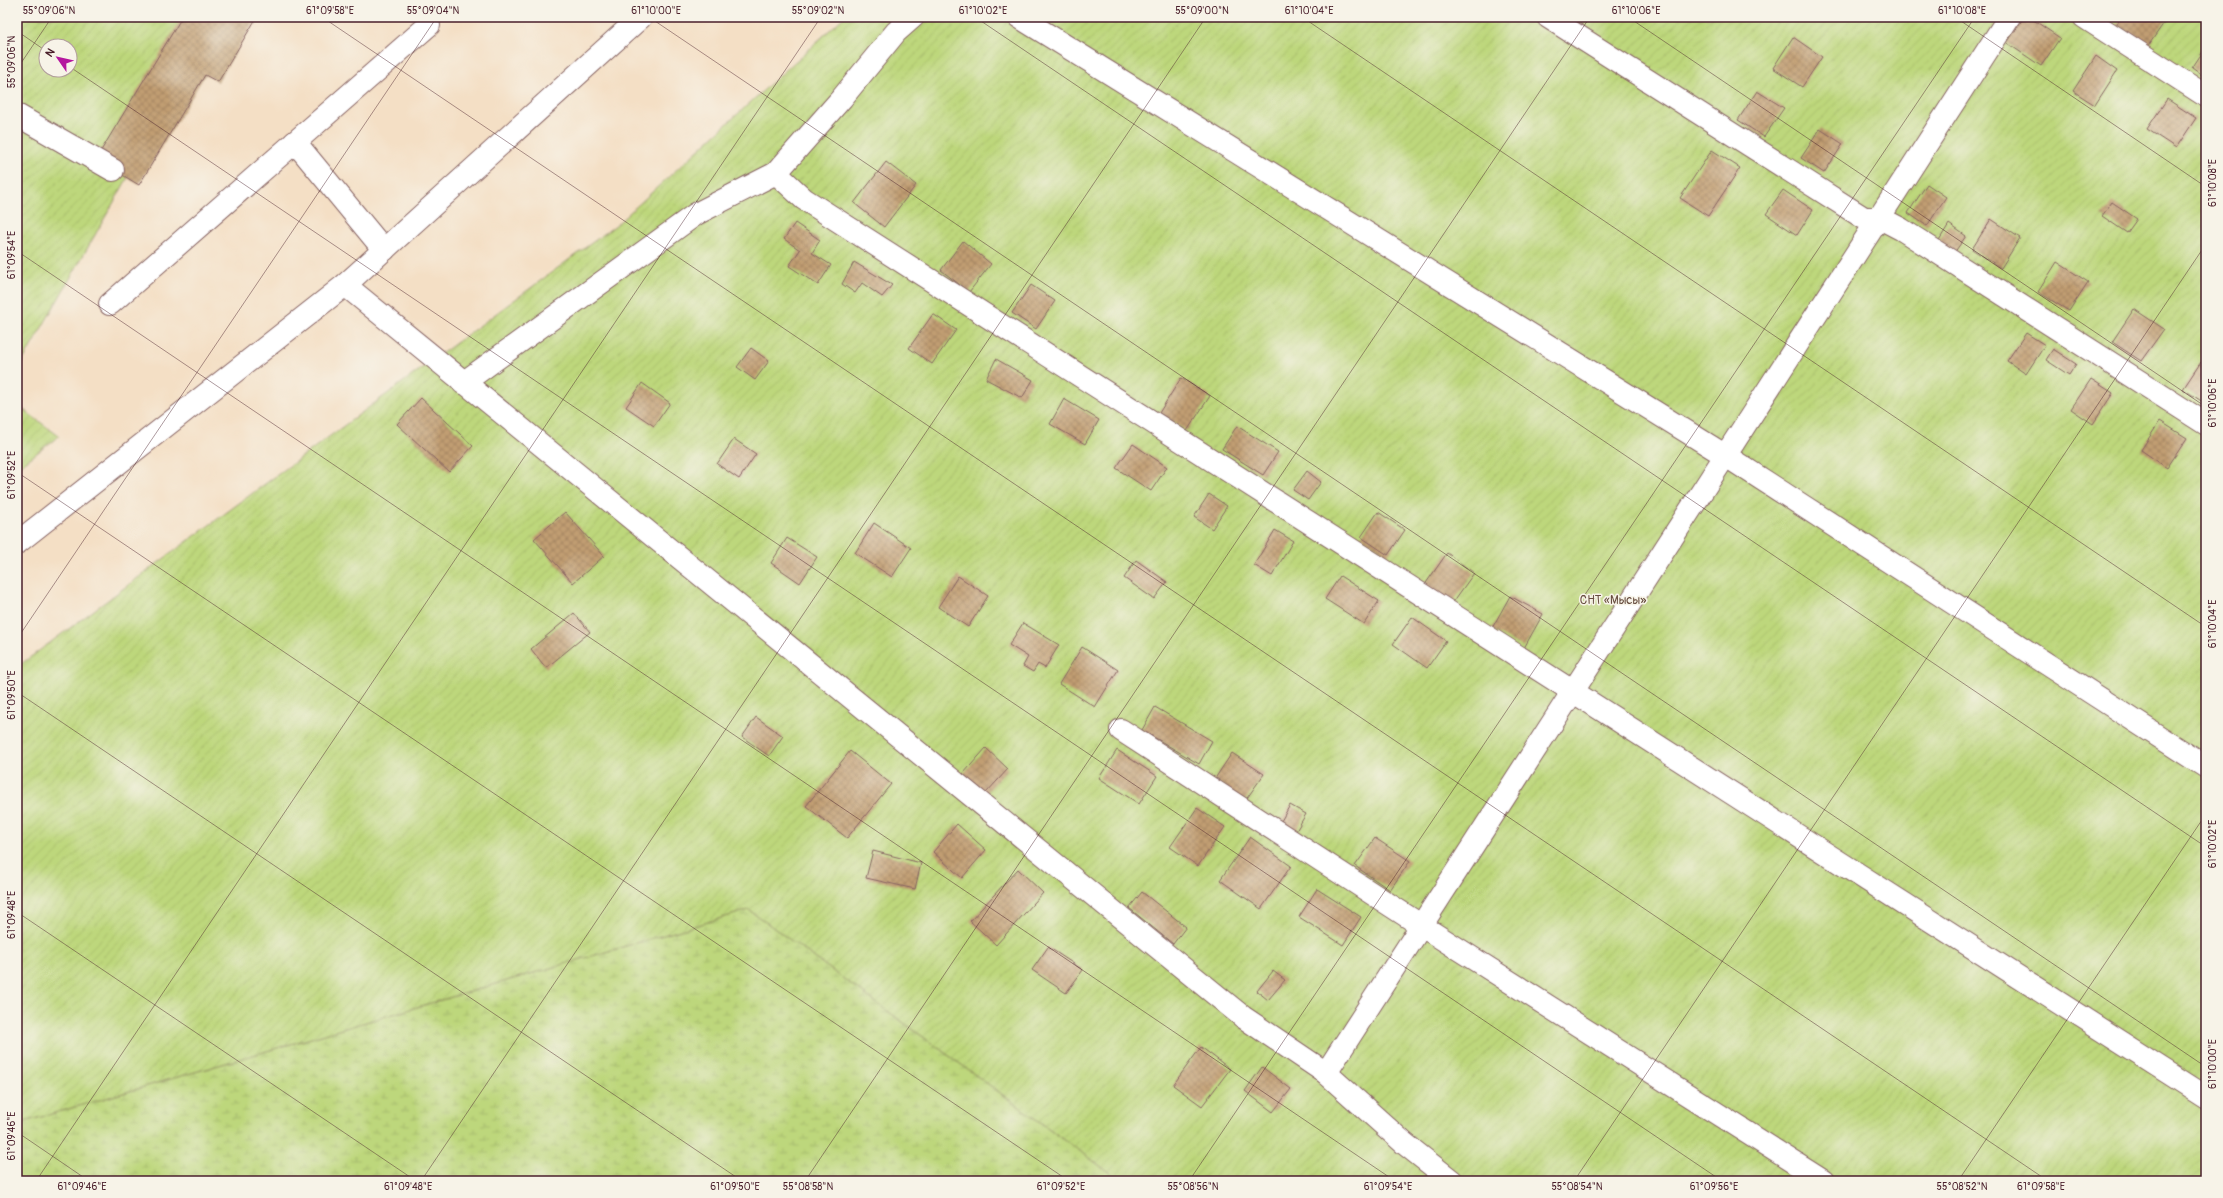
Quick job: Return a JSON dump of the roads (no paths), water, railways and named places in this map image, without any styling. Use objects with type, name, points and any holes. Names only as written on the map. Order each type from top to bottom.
[{"type":"main road","points":[[17,543],[345,285],[641,17]]},
{"type":"main road","points":[[463,383],[696,214],[776,173],[842,98],[896,32],[913,17]]},
{"type":"main road","points":[[1019,17],[1726,456],[2206,767]]},
{"type":"main road","points":[[1548,17],[1864,218],[1880,218],[1902,229],[2206,424]]},
{"type":"main road","points":[[1326,1073],[2009,17]]},
{"type":"main road","points":[[2084,17],[2206,96]]},
{"type":"main road","points":[[110,304],[429,25]]},
{"type":"main road","points":[[17,115],[113,170]]},
{"type":"main road","points":[[295,142],[384,250]]},
{"type":"main road","points":[[776,173],[804,199],[2206,1098]]},
{"type":"main road","points":[[345,285],[463,383],[1243,1017],[1326,1073],[1405,1144],[1452,1181]]},
{"type":"main road","points":[[1121,730],[1422,926],[1823,1181]]},
{"type":"park label","name":"СНТ «Мысы»","points":[[1613,600]]}]
